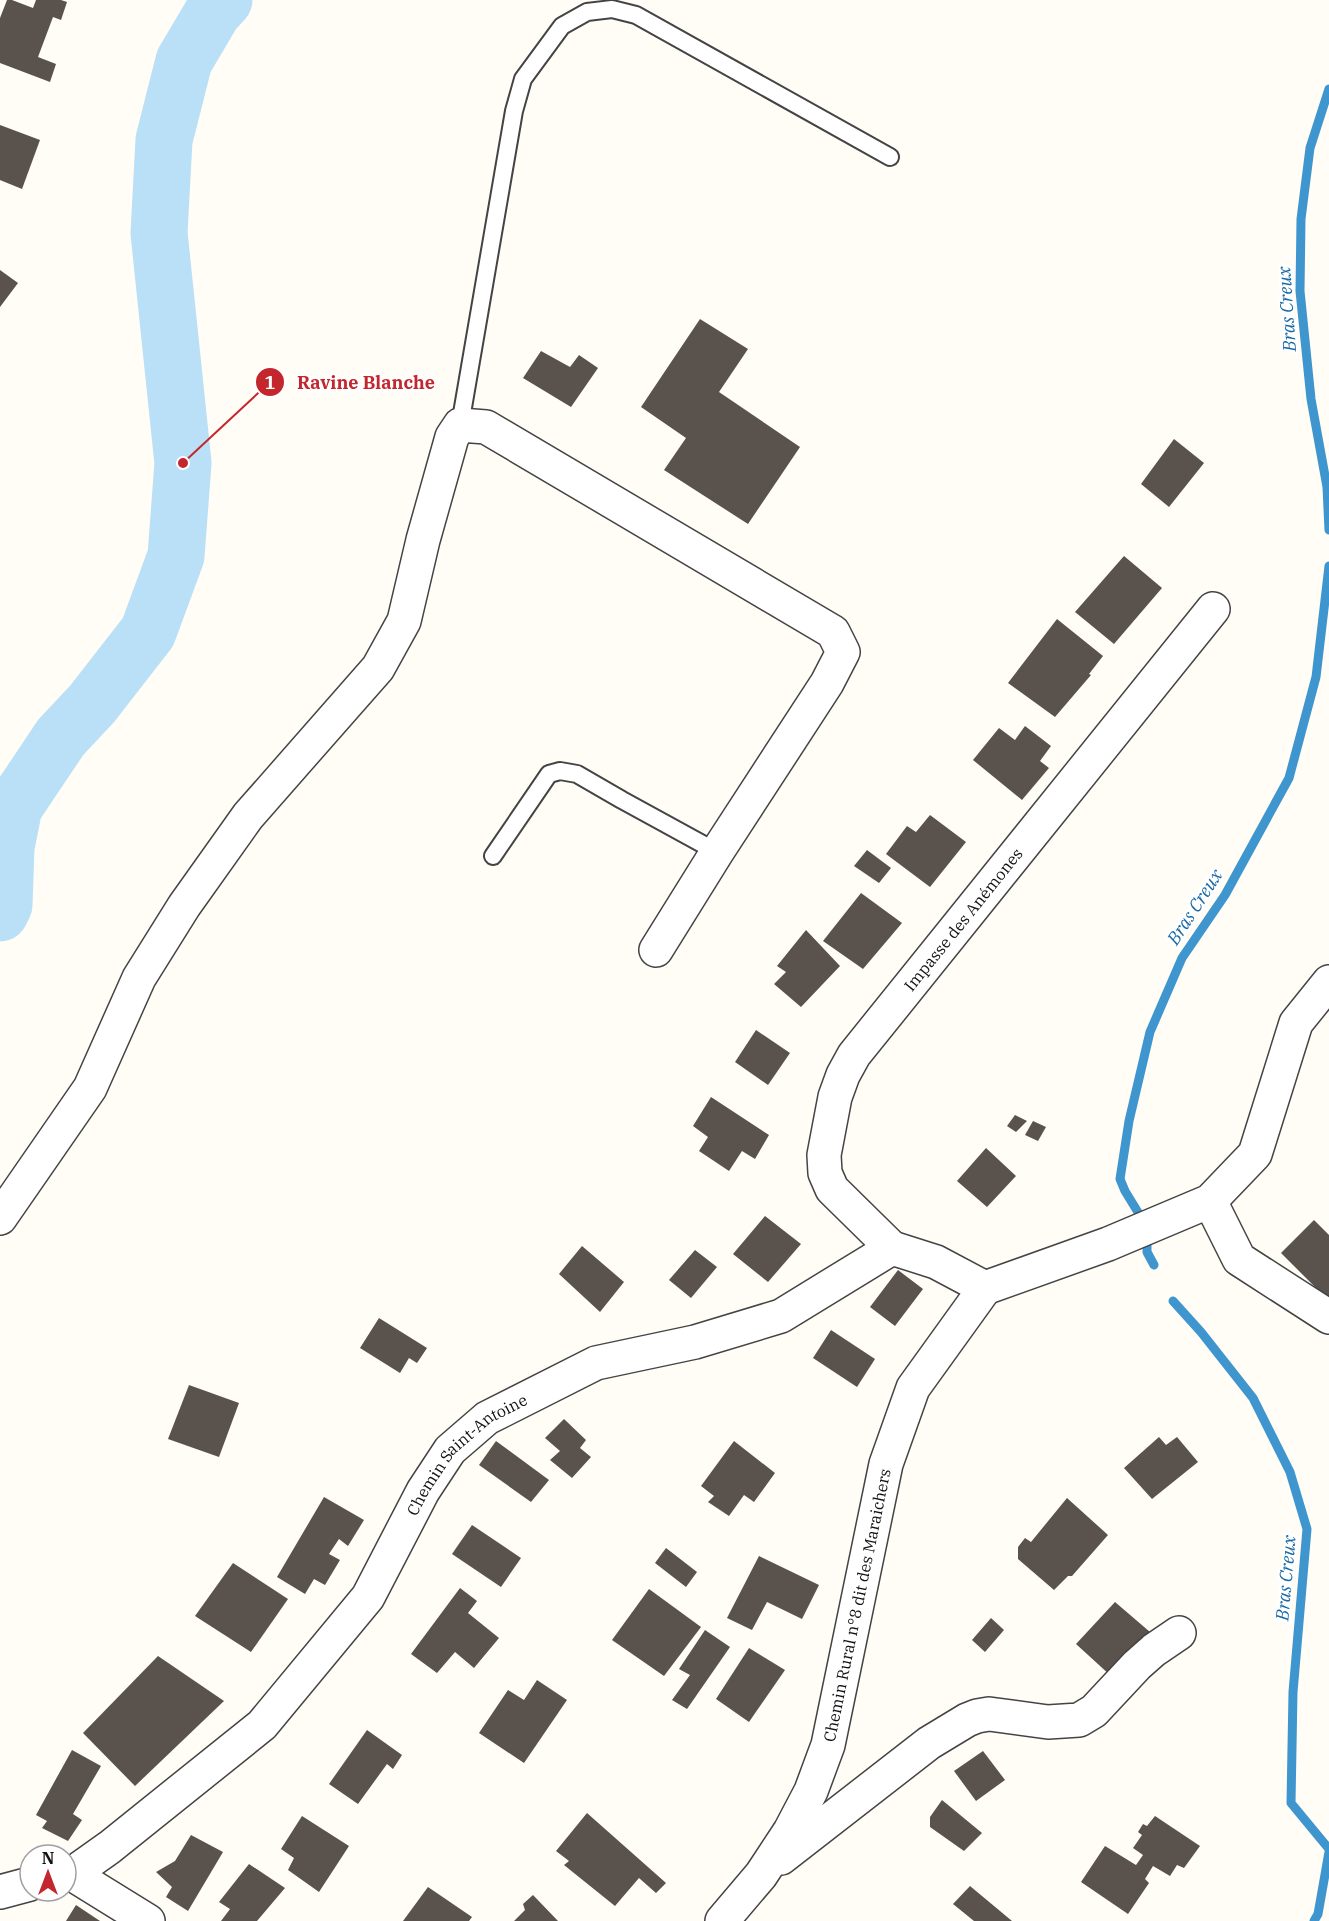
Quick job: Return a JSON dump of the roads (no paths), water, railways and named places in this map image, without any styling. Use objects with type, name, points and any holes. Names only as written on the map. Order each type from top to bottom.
[{"type":"street","points":[[0,1218],[90,1088],[139,978],[184,906],[248,816],[378,668],[404,621],[423,540],[452,437],[460,425],[486,427],[833,632],[843,652],[827,683],[656,950]]},
{"type":"street","name":"Impasse des Anémones","points":[[892,1248],[832,1190],[825,1173],[826,1143],[835,1097],[843,1075],[854,1055],[1213,609]]},
{"type":"street","points":[[892,1248],[936,1262],[985,1288],[1108,1244],[1210,1201],[1255,1154],[1296,1023],[1329,982]]},
{"type":"street","points":[[1210,1201],[1239,1259],[1329,1317]]},
{"type":"street","name":"Chemin Saint-Antoine","points":[[78,1868],[110,1847],[262,1725],[368,1598],[423,1491],[450,1450],[488,1418],[596,1363],[695,1342],[781,1316],[892,1248]]},
{"type":"street","name":"Chemin Rural n°8 dit des Maraichers","points":[[722,1921],[761,1875],[790,1831],[811,1791],[828,1745],[886,1464],[898,1428],[913,1388],[985,1288]]},
{"type":"street","points":[[761,1875],[929,1743],[967,1720],[989,1714],[1048,1722],[1079,1720],[1094,1711],[1154,1650],[1179,1633]]},
{"type":"street","name":"Chemin Saint-Antoine","points":[[78,1879],[148,1921]]},
{"type":"street","points":[[0,1892],[18,1887]]},
{"type":"lane","points":[[460,425],[514,111],[523,80],[562,26],[587,12],[612,9],[636,15],[890,157]]},
{"type":"lane","points":[[493,856],[549,774],[560,771],[577,774],[717,852]]},
{"type":"waterway","points":[[0,913],[4,905],[6,847],[14,807],[61,737],[92,704],[148,632],[176,556],[183,463],[159,233],[164,140],[184,61],[213,12],[224,0]]},
{"type":"waterway","name":"Bras Creux","points":[[1329,89],[1310,148],[1301,219],[1300,291],[1311,399],[1327,487],[1329,530]]},
{"type":"waterway","name":"Bras Creux","points":[[1154,1265],[1147,1252],[1147,1227],[1120,1179],[1129,1121],[1150,1032],[1182,958],[1225,895],[1289,778],[1316,677],[1329,566]]},
{"type":"waterway","name":"Bras Creux","points":[[1173,1301],[1201,1332],[1253,1398],[1290,1472],[1307,1529],[1293,1692],[1291,1803],[1329,1849]]},
{"type":"waterway","name":"Bras Creux","points":[[1314,1921],[1318,1914],[1329,1852]]},
{"type":"place","name":"Ravine Blanche","points":[[183,463]]}]
